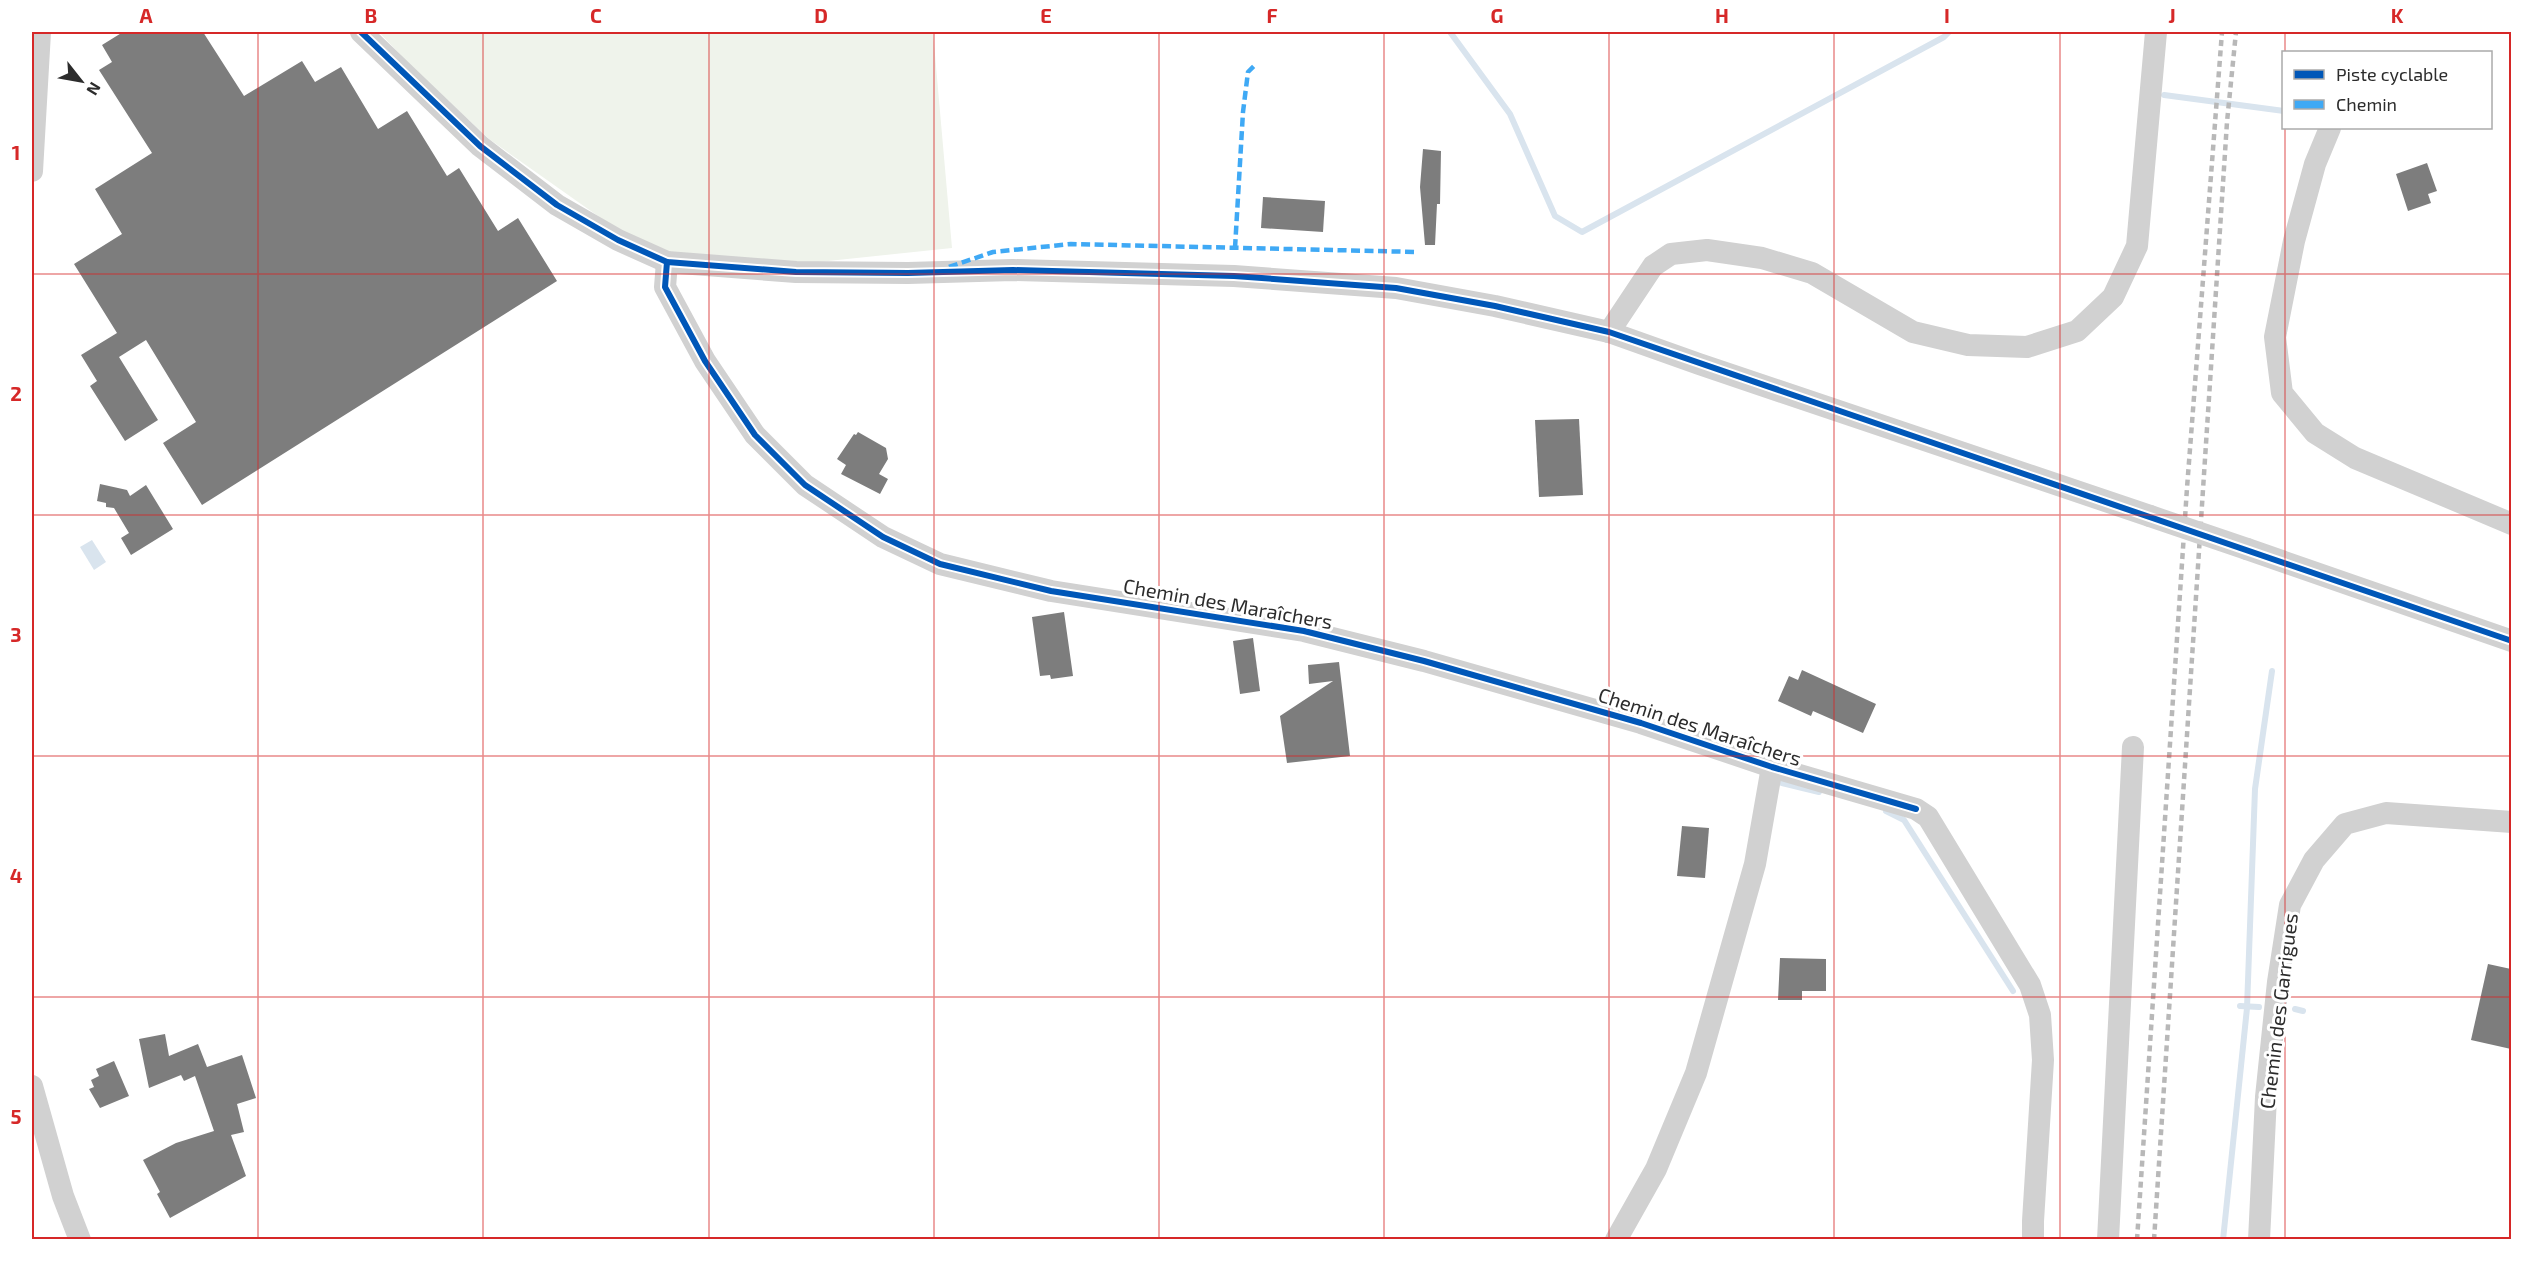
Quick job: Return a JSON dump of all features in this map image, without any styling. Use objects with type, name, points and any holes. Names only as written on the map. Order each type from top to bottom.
[{"type":"street","points":[[32,171],[40,32]]},
{"type":"street","points":[[361,32],[480,146],[557,205],[618,240],[668,262],[796,272],[908,273],[1013,270],[1234,276],[1396,288],[1495,306],[1609,332],[2511,641]]},
{"type":"street","points":[[1609,332],[1653,266],[1671,254],[1707,250],[1761,258],[1812,273],[1913,332],[1968,345],[2027,347],[2077,331],[2113,297],[2137,246],[2156,32]]},
{"type":"street","points":[[2330,129],[2316,164],[2294,241],[2275,337],[2282,393],[2316,433],[2355,458],[2511,524]]},
{"type":"street","name":"Chemin des Maraîchers","points":[[668,262],[665,287],[705,361],[755,435],[805,485],[882,537],[940,564],[1051,591],[1304,631],[1424,661],[1641,723],[1772,767],[1916,809],[1928,817],[2030,985],[2040,1015],[2043,1060],[2032,1221],[2034,1239]]},
{"type":"street","points":[[2108,1239],[2133,747]]},
{"type":"street","name":"Chemin des Maraîchers","points":[[1616,1239],[1656,1169],[1696,1073],[1755,864],[1772,767]]},
{"type":"street","name":"Chemin des Garrigues","points":[[2259,1239],[2266,1097],[2278,982],[2290,905],[2314,860],[2345,824],[2386,813],[2511,822]]},
{"type":"street","points":[[32,1086],[63,1196],[80,1239]]},
{"type":"shaded area","points":[[379,32],[933,32],[952,248],[790,265],[672,256],[622,233],[489,139],[406,61]]},
{"type":"shaded area","points":[[92,540],[106,562],[94,570],[80,547]]},
{"type":"building","points":[[123,32],[203,32],[244,96],[302,61],[315,82],[341,67],[378,129],[407,111],[447,176],[459,168],[498,231],[518,218],[557,281],[202,505],[163,443],[196,422],[146,340],[119,357],[158,420],[125,441],[90,386],[97,381],[81,355],[117,333],[74,264],[122,234],[95,189],[152,153],[99,70],[112,62],[102,45]]},
{"type":"building","points":[[1423,149],[1441,151],[1440,204],[1437,204],[1435,245],[1425,245],[1420,187]]},
{"type":"building","points":[[2427,163],[2437,191],[2428,194],[2431,203],[2408,211],[2396,174]]},
{"type":"building","points":[[1263,197],[1325,201],[1323,232],[1261,228]]},
{"type":"building","points":[[1579,419],[1583,495],[1539,497],[1535,420]]},
{"type":"building","points":[[858,432],[886,448],[888,459],[879,474],[888,479],[880,494],[841,474],[846,465],[837,459],[854,434]]},
{"type":"building","points":[[100,484],[127,490],[130,496],[146,485],[173,529],[131,555],[121,538],[129,533],[114,508],[106,507],[106,503],[97,501]]},
{"type":"building","points":[[1064,612],[1073,676],[1051,679],[1050,675],[1040,676],[1032,617]]},
{"type":"building","points":[[1253,638],[1260,691],[1240,694],[1233,641]]},
{"type":"building","points":[[1339,662],[1350,756],[1287,763],[1280,716],[1333,681],[1309,684],[1308,665]]},
{"type":"building","points":[[1802,670],[1876,704],[1863,733],[1813,711],[1811,716],[1778,701],[1789,676],[1798,680]]},
{"type":"building","points":[[1682,826],[1709,828],[1705,878],[1677,876]]},
{"type":"building","points":[[1780,958],[1826,959],[1826,991],[1802,991],[1802,1000],[1778,1000]]},
{"type":"building","points":[[2488,964],[2511,969],[2511,1049],[2471,1040]]},
{"type":"building","points":[[165,1034],[169,1056],[198,1044],[207,1067],[242,1055],[256,1098],[237,1104],[244,1132],[231,1135],[246,1176],[170,1218],[157,1194],[160,1192],[143,1160],[176,1143],[214,1131],[195,1076],[184,1081],[181,1075],[149,1088],[139,1039]]},
{"type":"building","points":[[114,1061],[129,1096],[100,1108],[89,1089],[94,1087],[91,1080],[99,1076],[96,1069]]},
{"type":"waterway","points":[[1450,32],[1510,114],[1555,216],[1582,232],[1944,37],[1949,32]]},
{"type":"waterway","points":[[2164,95],[2282,111]]},
{"type":"waterway","points":[[2223,1240],[2247,1008],[2255,789],[2272,671]]},
{"type":"waterway","points":[[1782,783],[1819,792]]},
{"type":"waterway","points":[[1886,811],[1904,820],[2013,991]]},
{"type":"waterway","points":[[2240,1006],[2259,1007]]},
{"type":"waterway","points":[[2295,1009],[2303,1011]]},
{"type":"railway","points":[[2137,1240],[2187,488],[2222,32]]},
{"type":"railway","points":[[2154,1240],[2227,122],[2236,32]]},
{"type":"marked path","points":[[1235,248],[1243,112],[1248,72],[1254,66]]},
{"type":"marked path","points":[[949,267],[993,252],[1071,244],[1417,252]]},
{"type":"cycle path","points":[[361,32],[480,146],[557,205],[618,240],[667,262],[796,272],[908,273],[1013,270],[1234,276],[1396,288],[1495,306],[1609,332],[2512,641]]},
{"type":"cycle path","points":[[667,262],[665,287],[705,361],[755,435],[805,485],[883,537],[940,564],[1051,591],[1304,631],[1424,661],[1641,723],[1772,767],[1916,809]]}]
